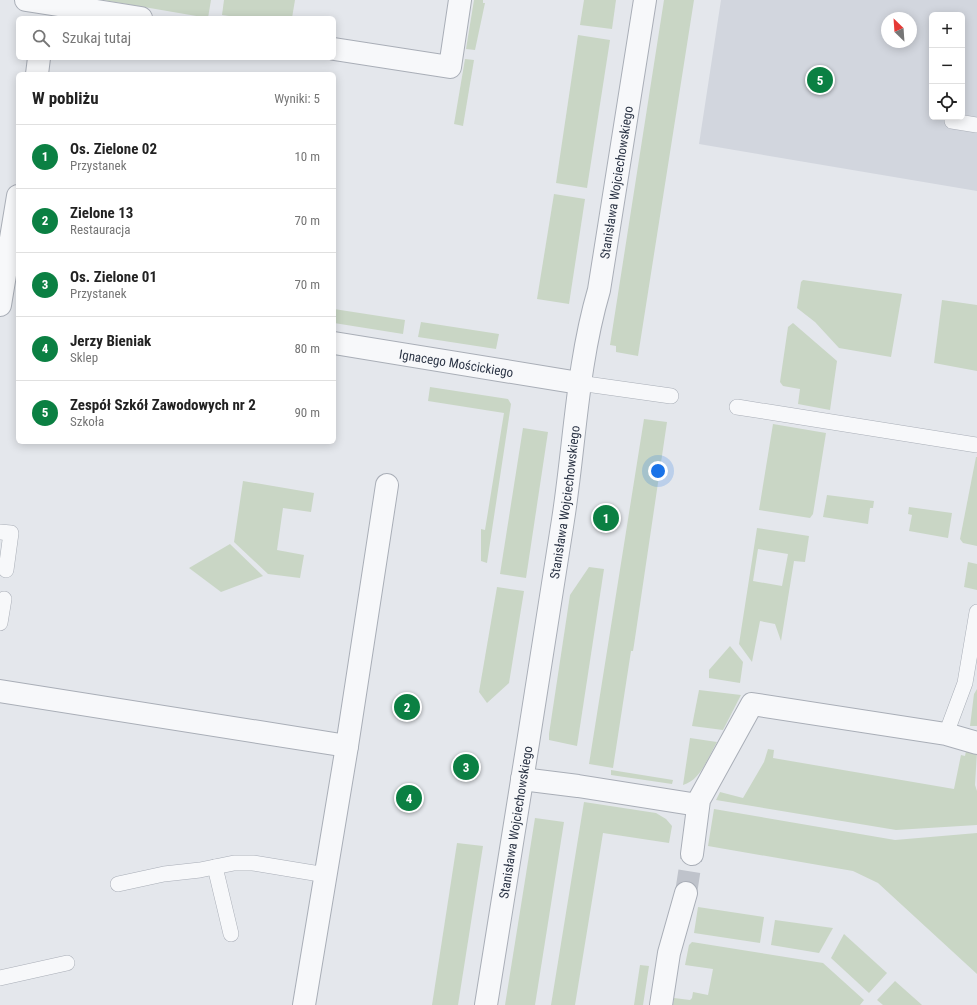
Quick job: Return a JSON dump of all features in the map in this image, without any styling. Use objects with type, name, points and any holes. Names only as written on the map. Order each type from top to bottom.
[{"type":"street","points":[[26,0],[47,11],[114,16]]},
{"type":"street","points":[[336,49],[450,67],[460,0]]},
{"type":"street","name":"Stanisława Wojciechowskiego","points":[[486,1005],[569,481],[579,383],[590,321],[599,290],[645,0]]},
{"type":"street","points":[[37,72],[40,60]]},
{"type":"street","points":[[5,295],[16,211]]},
{"type":"street","name":"Ignacego Mościckiego","points":[[336,343],[579,383]]},
{"type":"street","points":[[304,1005],[348,746],[387,485]]},
{"type":"street","points":[[0,690],[348,746]]},
{"type":"street","points":[[692,854],[699,800],[752,704],[946,734],[977,743]]},
{"type":"street","points":[[522,779],[578,786],[698,806]]},
{"type":"street","points":[[661,1005],[668,953],[686,893]]},
{"type":"lane","points":[[952,121],[977,124]]},
{"type":"lane","points":[[579,383],[671,396]]},
{"type":"lane","points":[[737,407],[977,444]]},
{"type":"lane","points":[[0,532],[11,533],[6,570]]},
{"type":"lane","points":[[0,623],[4,599]]},
{"type":"lane","points":[[946,734],[966,683],[977,612]]},
{"type":"lane","points":[[118,884],[164,874],[234,863],[253,863],[326,875]]},
{"type":"lane","points":[[215,867],[231,934]]},
{"type":"lane","points":[[0,978],[67,963]]},
{"type":"shaded area","points":[[721,0],[977,0],[977,191],[699,144]]},
{"type":"green space","points":[[103,0],[211,0],[208,16],[196,16]]},
{"type":"green space","points":[[224,0],[295,0],[292,16],[222,15]]},
{"type":"green space","points":[[474,0],[483,0],[483,3],[485,3],[475,50],[466,49]]},
{"type":"green space","points":[[584,0],[616,0],[612,29],[580,25]]},
{"type":"green space","points":[[664,0],[694,0],[638,356],[616,352],[616,346],[610,345]]},
{"type":"green space","points":[[578,35],[610,40],[587,188],[556,183]]},
{"type":"green space","points":[[465,59],[474,60],[463,126],[454,124]]},
{"type":"green space","points":[[554,194],[585,199],[569,304],[537,299]]},
{"type":"green space","points":[[803,280],[902,294],[891,357],[839,348],[815,322],[797,308],[801,282]]},
{"type":"green space","points":[[942,300],[977,305],[977,371],[934,363]]},
{"type":"green space","points":[[336,309],[405,320],[403,334],[336,323]]},
{"type":"green space","points":[[421,322],[499,334],[496,349],[418,337]]},
{"type":"green space","points":[[793,323],[837,361],[830,410],[798,404],[800,389],[783,386],[780,382],[788,327]]},
{"type":"green space","points":[[430,387],[508,399],[511,404],[487,563],[481,561],[481,529],[485,530],[504,413],[428,401]]},
{"type":"green space","points":[[644,419],[667,422],[634,645],[633,651],[631,651],[613,768],[589,764]]},
{"type":"green space","points":[[773,424],[826,433],[813,514],[810,518],[759,510]]},
{"type":"green space","points":[[523,428],[548,432],[526,578],[500,574]]},
{"type":"green space","points":[[976,457],[977,546],[963,543],[960,539]]},
{"type":"green space","points":[[243,481],[314,493],[311,512],[283,508],[277,550],[304,555],[300,578],[268,574],[234,542]]},
{"type":"green space","points":[[827,495],[874,501],[873,508],[870,508],[868,524],[823,517]]},
{"type":"green space","points":[[909,507],[952,513],[948,538],[909,531],[912,515],[908,514]]},
{"type":"green space","points":[[757,528],[809,536],[805,562],[794,561],[781,641],[775,624],[760,621],[752,662],[739,644]],"holes":[[[758,549],[788,554],[782,586],[753,581]]]},
{"type":"green space","points":[[230,544],[263,576],[221,592],[189,568]]},
{"type":"green space","points":[[968,562],[977,564],[977,590],[964,587]]},
{"type":"green space","points":[[589,567],[604,569],[577,746],[549,740],[549,734],[570,595]]},
{"type":"green space","points":[[497,587],[524,591],[509,683],[487,703],[479,692]]},
{"type":"green space","points":[[730,646],[743,662],[740,683],[709,678],[709,670]]},
{"type":"green space","points":[[977,689],[977,726],[970,726],[974,694]]},
{"type":"green space","points":[[699,690],[741,695],[723,730],[692,726]]},
{"type":"green space","points":[[690,738],[717,742],[699,773],[695,778],[683,785]]},
{"type":"green space","points":[[768,749],[774,750],[773,758],[954,789],[961,755],[965,756],[966,751],[977,752],[975,785],[977,791],[977,825],[896,830],[716,800],[720,792],[743,798],[764,762]]},
{"type":"green space","points":[[611,770],[673,780],[672,784],[611,775]]},
{"type":"green space","points":[[584,802],[656,813],[666,819],[672,826],[669,843],[603,833],[575,1005],[551,1005]]},
{"type":"green space","points":[[714,809],[895,840],[977,833],[977,974],[878,883],[853,871],[708,846]]},
{"type":"green space","points":[[535,818],[564,822],[535,1005],[505,1005]]},
{"type":"green space","points":[[457,843],[483,846],[458,1005],[432,1005]]},
{"type":"green space","points":[[698,907],[764,917],[760,943],[694,933]]},
{"type":"green space","points":[[775,920],[833,928],[819,953],[771,945]]},
{"type":"green space","points":[[844,934],[887,973],[869,993],[831,958]]},
{"type":"green space","points":[[692,942],[823,963],[864,1000],[860,1005],[673,1005],[674,998],[690,1000],[693,992],[708,995],[713,969],[685,965],[689,945]]},
{"type":"green space","points":[[640,965],[649,966],[643,1005],[634,1005]]},
{"type":"green space","points":[[895,981],[922,1005],[883,1005],[877,1000]]},
{"type":"tunnel","points":[[686,893],[692,854]]},
{"type":"place","name":"Zespół Szkół Zawodowych nr 2","points":[[820,80]]},
{"type":"place","name":"Os. Zielone 02","points":[[606,518]]},
{"type":"place","name":"Zielone 13","points":[[407,707]]},
{"type":"place","name":"Os. Zielone 01","points":[[466,767]]},
{"type":"place","name":"Jerzy Bieniak","points":[[409,798]]}]
